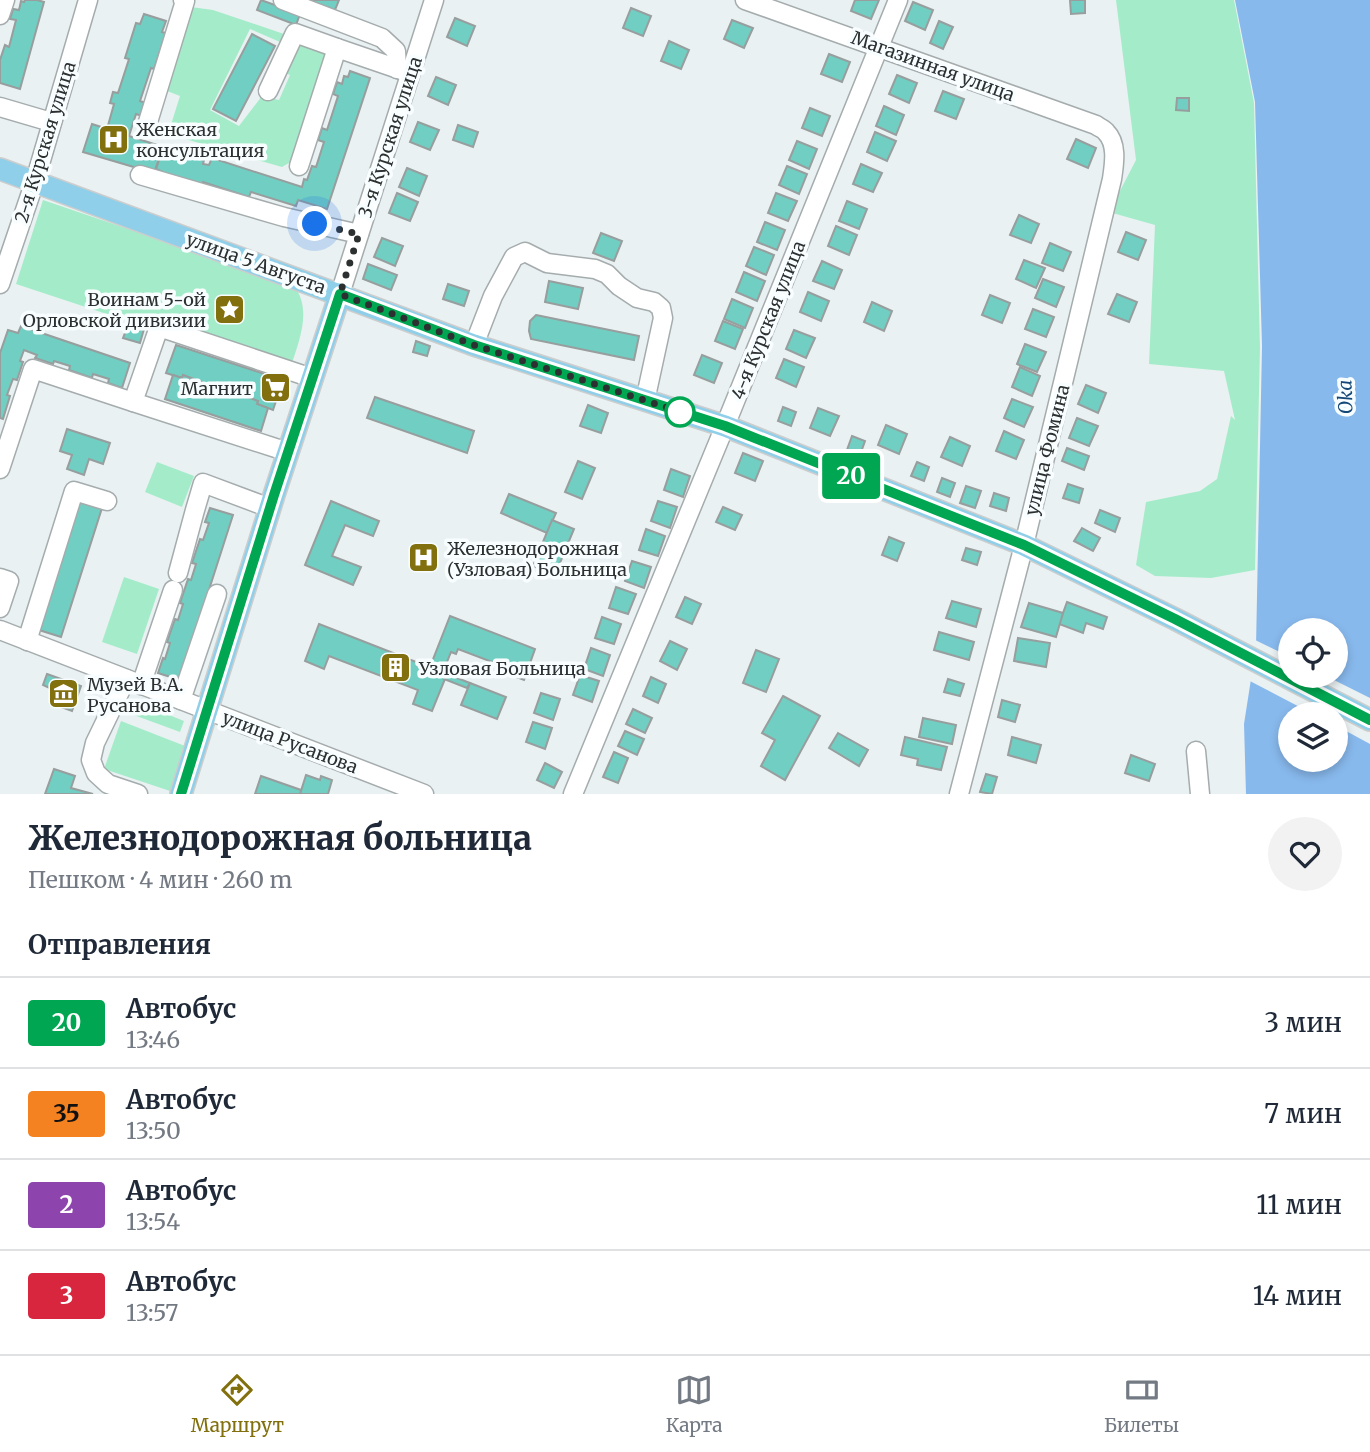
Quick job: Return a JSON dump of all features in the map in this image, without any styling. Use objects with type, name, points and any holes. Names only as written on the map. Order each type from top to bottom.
[{"type":"main road","name":"улица 5 Августа","points":[[0,169],[474,345],[725,426],[1024,545],[1175,619],[1370,720]]},
{"type":"main road","name":"3-я Курская улица","points":[[181,794],[340,294]]},
{"type":"street","points":[[0,15],[5,0]]},
{"type":"street","name":"2-я Курская улица","points":[[1,279],[35,181],[88,0]]},
{"type":"street","points":[[148,122],[185,1],[183,0]]},
{"type":"street","points":[[283,0],[383,38],[396,51],[404,71]]},
{"type":"street","name":"3-я Курская улица","points":[[340,294],[404,71],[434,0]]},
{"type":"street","name":"Магазинная улица","points":[[744,0],[1096,125],[1107,132],[1113,144]]},
{"type":"street","name":"4-я Курская улица","points":[[573,794],[898,0]]},
{"type":"street","points":[[268,91],[295,33],[404,71]]},
{"type":"street","points":[[299,166],[337,48]]},
{"type":"street","points":[[0,107],[51,122]]},
{"type":"street","name":"улица Фомина","points":[[959,794],[1024,545],[1112,179],[1113,144]]},
{"type":"street","points":[[140,175],[284,217],[359,234]]},
{"type":"street","points":[[474,345],[493,296],[514,257],[525,252],[547,263],[595,269],[607,274],[637,298],[654,302],[661,308],[663,318],[645,401]]},
{"type":"street","points":[[133,402],[159,327],[312,378]]},
{"type":"street","points":[[0,469],[33,369],[288,452]]},
{"type":"street","points":[[178,573],[204,484],[270,508]]},
{"type":"street","points":[[27,641],[74,491],[107,501]]},
{"type":"street","points":[[0,578],[9,582],[0,608]]},
{"type":"street","points":[[138,794],[108,784],[96,773],[91,760],[94,743],[134,682],[173,590]]},
{"type":"street","points":[[181,700],[217,594]]},
{"type":"street","name":"улица Русанова","points":[[0,630],[412,792]]},
{"type":"street","points":[[1196,751],[1200,794]]},
{"type":"green space","points":[[1116,0],[1234,0],[1254,103],[1260,348],[1255,570],[1211,578],[1155,576],[1136,565],[1146,502],[1200,491],[1217,479],[1231,416],[1235,420],[1224,371],[1149,364],[1155,225],[1109,212],[1136,160]]},
{"type":"green space","points":[[191,7],[213,10],[284,34],[280,42],[250,29],[210,110],[239,126],[262,96],[279,100],[290,75],[283,72],[290,54],[301,42],[330,52],[294,160],[282,167],[168,134],[180,96],[162,89]]},
{"type":"green space","points":[[43,200],[293,285],[299,294],[303,314],[291,366],[154,322],[143,326],[16,284]]},
{"type":"green space","points":[[157,462],[194,476],[182,507],[145,492]]},
{"type":"green space","points":[[124,577],[159,589],[137,654],[102,642]]},
{"type":"green space","points":[[127,698],[184,721],[180,732],[123,711]]},
{"type":"green space","points":[[121,721],[185,746],[170,791],[104,769]]},
{"type":"water","name":"Oka","points":[[1235,0],[1370,0],[1370,794],[1246,794],[1244,724],[1256,647],[1262,346],[1255,102]]},
{"type":"pier","points":[[1253,639],[1278,651],[1278,688],[1348,687],[1370,698],[1370,744],[1348,732],[1348,702],[1290,702],[1248,680]]},
{"type":"building","points":[[261,0],[300,14],[296,25],[257,10]]},
{"type":"building","points":[[307,0],[339,0],[335,10]]},
{"type":"building","points":[[855,0],[879,0],[871,19],[851,11]]},
{"type":"building","points":[[1070,0],[1085,0],[1085,13],[1071,14]]},
{"type":"building","points":[[21,1],[44,2],[20,89],[0,83],[0,60],[5,45],[9,47],[16,20],[10,19],[13,9],[19,10]]},
{"type":"building","points":[[913,2],[933,10],[925,30],[905,21]]},
{"type":"building","points":[[631,8],[651,16],[643,36],[623,28]]},
{"type":"building","points":[[144,14],[166,21],[162,32],[166,33],[140,101],[146,103],[142,116],[136,114],[129,136],[107,129],[114,104],[110,103],[113,92],[118,93],[129,59],[125,58],[136,23],[140,24]]},
{"type":"building","points":[[455,18],[475,26],[467,46],[447,37]]},
{"type":"building","points":[[732,20],[753,28],[744,48],[724,39]]},
{"type":"building","points":[[939,21],[953,27],[943,49],[930,43]]},
{"type":"building","points":[[252,34],[275,46],[236,121],[213,109]]},
{"type":"building","points":[[669,41],[689,50],[681,69],[661,61]]},
{"type":"building","points":[[829,54],[850,62],[842,82],[821,74]]},
{"type":"building","points":[[350,71],[370,78],[327,209],[298,200],[296,206],[251,192],[249,197],[203,182],[202,186],[160,173],[161,171],[156,169],[162,151],[167,152],[168,149],[204,160],[203,164],[209,165],[212,158],[302,187],[312,166],[316,167],[324,142],[318,140],[322,128],[327,130],[338,96],[333,94],[337,82],[342,84],[344,76],[348,77]]},
{"type":"building","points":[[897,75],[917,83],[909,103],[889,94]]},
{"type":"building","points":[[436,77],[456,85],[448,105],[428,96]]},
{"type":"building","points":[[943,91],[964,99],[956,119],[935,111]]},
{"type":"building","points":[[1177,98],[1189,98],[1189,111],[1176,110]]},
{"type":"building","points":[[884,106],[904,115],[896,135],[876,126]]},
{"type":"building","points":[[810,108],[830,116],[822,136],[802,128]]},
{"type":"building","points":[[418,122],[439,130],[430,150],[410,142]]},
{"type":"building","points":[[92,124],[163,147],[154,173],[83,152]]},
{"type":"building","points":[[458,125],[478,132],[473,147],[453,140]]},
{"type":"building","points":[[875,132],[896,141],[887,161],[867,152]]},
{"type":"building","points":[[1076,139],[1096,148],[1088,168],[1067,159]]},
{"type":"building","points":[[797,141],[817,149],[809,169],[789,160]]},
{"type":"building","points":[[861,164],[882,173],[873,192],[853,184]]},
{"type":"building","points":[[787,166],[807,174],[799,194],[779,185]]},
{"type":"building","points":[[407,168],[427,176],[419,196],[399,187]]},
{"type":"building","points":[[397,193],[418,202],[410,221],[389,213]]},
{"type":"building","points":[[776,193],[797,201],[788,221],[768,213]]},
{"type":"building","points":[[847,201],[867,209],[859,229],[839,221]]},
{"type":"building","points":[[1019,215],[1039,224],[1031,243],[1010,235]]},
{"type":"building","points":[[765,222],[785,230],[777,250],[757,242]]},
{"type":"building","points":[[836,226],[857,235],[849,255],[828,246]]},
{"type":"building","points":[[1126,232],[1146,240],[1138,260],[1118,252]]},
{"type":"building","points":[[601,233],[622,241],[614,261],[593,253]]},
{"type":"building","points":[[382,238],[403,246],[395,266],[374,257]]},
{"type":"building","points":[[1050,243],[1071,252],[1063,271],[1042,263]]},
{"type":"building","points":[[754,247],[774,255],[766,275],[746,266]]},
{"type":"building","points":[[1024,260],[1045,268],[1036,288],[1016,279]]},
{"type":"building","points":[[822,261],[842,270],[834,289],[813,281]]},
{"type":"building","points":[[368,264],[397,275],[391,290],[363,279]]},
{"type":"building","points":[[744,272],[765,281],[757,301],[736,292]]},
{"type":"building","points":[[1043,279],[1064,287],[1056,307],[1035,298]]},
{"type":"building","points":[[549,281],[583,288],[578,309],[545,302]]},
{"type":"building","points":[[448,284],[469,291],[464,306],[443,299]]},
{"type":"building","points":[[808,292],[829,301],[821,321],[800,312]]},
{"type":"building","points":[[1117,294],[1137,302],[1129,322],[1108,314]]},
{"type":"building","points":[[990,295],[1010,303],[1002,323],[982,315]]},
{"type":"building","points":[[732,299],[753,308],[745,328],[724,319]]},
{"type":"building","points":[[872,302],[892,311],[884,331],[864,322]]},
{"type":"building","points":[[1033,309],[1054,317],[1046,337],[1025,329]]},
{"type":"building","points":[[536,315],[639,336],[634,360],[531,339],[530,321]]},
{"type":"building","points":[[723,321],[743,329],[735,349],[715,341]]},
{"type":"building","points":[[129,323],[144,329],[140,343],[123,338]]},
{"type":"building","points":[[21,326],[130,363],[122,388],[108,383],[109,379],[93,374],[92,378],[69,370],[70,366],[35,358],[37,355],[24,350],[17,380],[13,379],[3,419],[0,418],[0,353],[8,330],[18,333]]},
{"type":"building","points":[[794,330],[815,338],[806,358],[786,349]]},
{"type":"building","points":[[416,341],[430,346],[427,356],[413,352]]},
{"type":"building","points":[[1025,344],[1046,352],[1037,372],[1017,364]]},
{"type":"building","points":[[176,345],[283,380],[273,410],[257,404],[258,401],[209,388],[210,385],[183,375],[182,378],[166,373]]},
{"type":"building","points":[[702,355],[722,363],[714,383],[694,375]]},
{"type":"building","points":[[784,359],[804,367],[796,387],[776,378]]},
{"type":"building","points":[[1020,367],[1040,376],[1032,396],[1012,387]]},
{"type":"building","points":[[173,375],[182,378],[183,375],[210,385],[209,388],[258,401],[257,404],[268,408],[261,431],[165,399]]},
{"type":"building","points":[[1086,385],[1106,393],[1098,413],[1078,404]]},
{"type":"building","points":[[375,397],[474,431],[467,453],[367,418]]},
{"type":"building","points":[[1012,399],[1033,407],[1024,427],[1004,418]]},
{"type":"building","points":[[588,405],[608,413],[601,433],[580,426]]},
{"type":"building","points":[[783,407],[796,412],[791,426],[778,421]]},
{"type":"building","points":[[818,408],[839,416],[830,436],[810,428]]},
{"type":"building","points":[[1077,418],[1098,426],[1089,446],[1069,438]]},
{"type":"building","points":[[886,425],[907,434],[899,454],[878,445]]},
{"type":"building","points":[[67,429],[110,443],[103,464],[89,459],[84,475],[67,469],[72,455],[60,451]]},
{"type":"building","points":[[1004,431],[1024,440],[1016,459],[996,451]]},
{"type":"building","points":[[852,436],[865,441],[860,455],[847,450]]},
{"type":"building","points":[[950,437],[970,446],[962,466],[941,457]]},
{"type":"building","points":[[1067,448],[1089,456],[1084,470],[1062,461]]},
{"type":"building","points":[[743,453],[763,461],[755,481],[735,473]]},
{"type":"building","points":[[578,461],[595,468],[582,499],[565,492]]},
{"type":"building","points":[[917,462],[929,467],[924,481],[911,476]]},
{"type":"building","points":[[671,469],[690,476],[683,497],[664,490]]},
{"type":"building","points":[[942,478],[955,483],[950,497],[937,492]]},
{"type":"building","points":[[1068,484],[1083,489],[1079,503],[1063,498]]},
{"type":"building","points":[[966,486],[981,491],[975,508],[960,503]]},
{"type":"building","points":[[994,493],[1009,498],[1006,511],[990,506]]},
{"type":"building","points":[[509,494],[556,513],[547,533],[501,513]]},
{"type":"building","points":[[80,501],[102,508],[61,637],[39,630]]},
{"type":"building","points":[[331,501],[379,521],[373,536],[345,525],[332,556],[361,567],[353,585],[305,565]]},
{"type":"building","points":[[658,501],[677,507],[670,528],[651,521]]},
{"type":"building","points":[[723,507],[742,515],[735,530],[716,522]]},
{"type":"building","points":[[210,508],[233,515],[180,680],[158,673],[163,658],[165,659],[170,643],[167,642],[175,619],[178,620],[188,579],[191,580],[196,564],[192,563],[200,539],[203,540],[209,523],[205,522]]},
{"type":"building","points":[[1100,510],[1120,518],[1115,532],[1095,523]]},
{"type":"building","points":[[552,520],[574,529],[555,575],[533,566]]},
{"type":"building","points":[[1082,528],[1100,538],[1093,551],[1074,541]]},
{"type":"building","points":[[646,529],[665,536],[658,556],[639,550]]},
{"type":"building","points":[[889,537],[904,543],[897,561],[882,555]]},
{"type":"building","points":[[966,548],[981,552],[977,565],[962,560]]},
{"type":"building","points":[[632,561],[651,567],[644,588],[625,581]]},
{"type":"building","points":[[616,587],[636,594],[628,614],[609,608]]},
{"type":"building","points":[[685,597],[701,604],[692,624],[676,617]]},
{"type":"building","points":[[952,601],[981,609],[976,627],[946,618]]},
{"type":"building","points":[[1067,602],[1107,617],[1103,629],[1086,623],[1083,633],[1059,624]]},
{"type":"building","points":[[1029,603],[1063,613],[1056,637],[1021,627]]},
{"type":"building","points":[[450,616],[535,649],[524,680],[506,673],[508,668],[458,649],[456,654],[451,652],[443,672],[430,667]]},
{"type":"building","points":[[602,617],[621,624],[614,644],[595,638]]},
{"type":"building","name":"Узловая Больница","points":[[319,624],[447,674],[432,711],[413,704],[418,690],[329,656],[324,669],[305,661]]},
{"type":"building","points":[[939,632],[974,642],[969,660],[934,650]]},
{"type":"building","points":[[1018,638],[1050,643],[1046,667],[1014,661]]},
{"type":"building","points":[[670,641],[687,649],[677,670],[660,661]]},
{"type":"building","points":[[591,648],[610,655],[603,676],[584,669]]},
{"type":"building","points":[[756,650],[779,659],[766,692],[743,683]]},
{"type":"building","points":[[47,674],[81,686],[72,711],[50,703],[54,690],[43,685]]},
{"type":"building","points":[[447,674],[470,683],[467,688],[444,679]]},
{"type":"building","points":[[580,675],[599,681],[592,702],[573,695]]},
{"type":"building","points":[[651,677],[666,684],[658,703],[643,696]]},
{"type":"building","points":[[948,679],[964,684],[960,696],[944,692]]},
{"type":"building","points":[[470,683],[506,697],[497,719],[461,705]]},
{"type":"building","points":[[541,693],[560,699],[553,720],[534,713]]},
{"type":"building","points":[[783,696],[820,716],[785,780],[761,766],[775,740],[762,733]]},
{"type":"building","points":[[1002,700],[1020,705],[1015,722],[998,717]]},
{"type":"building","points":[[633,709],[652,718],[645,733],[626,724]]},
{"type":"building","points":[[923,718],[956,725],[952,744],[919,737]]},
{"type":"building","points":[[533,722],[552,728],[545,749],[526,742]]},
{"type":"building","points":[[625,731],[644,739],[637,755],[618,746]]},
{"type":"building","points":[[838,733],[868,750],[859,766],[829,748]]},
{"type":"building","points":[[905,737],[947,747],[941,770],[917,765],[918,759],[901,755]]},
{"type":"building","points":[[1012,737],[1041,745],[1036,763],[1008,755]]},
{"type":"building","points":[[614,752],[628,758],[618,783],[603,777]]},
{"type":"building","points":[[1131,755],[1155,764],[1149,781],[1125,773]]},
{"type":"building","points":[[545,763],[562,772],[554,788],[537,780]]},
{"type":"building","points":[[54,769],[75,776],[71,788],[93,794],[45,794]]},
{"type":"building","points":[[986,774],[997,777],[992,794],[980,792]]},
{"type":"building","points":[[306,775],[320,780],[321,776],[332,780],[328,794],[300,794]]},
{"type":"building","points":[[261,776],[301,790],[300,794],[255,794]]},
{"type":"bus line","name":"20","points":[[181,794],[340,294],[474,345],[725,426],[1024,545],[1175,619],[1370,720]]},
{"type":"place","name":"Женская консультация","points":[[113,139]]},
{"type":"place","name":"Воинам 5-ой Орловской дивизии","points":[[229,309]]},
{"type":"place","name":"Магнит","points":[[276,388]]},
{"type":"place","name":"Железнодорожная (Узловая) Больница","points":[[424,558]]},
{"type":"place","name":"Узловая Больница","points":[[396,668]]},
{"type":"place","name":"Музей В.А. Русанова","points":[[64,694]]},
{"type":"route","points":[[315,224],[359,234],[340,294],[474,345],[687,414],[680,412]]}]
